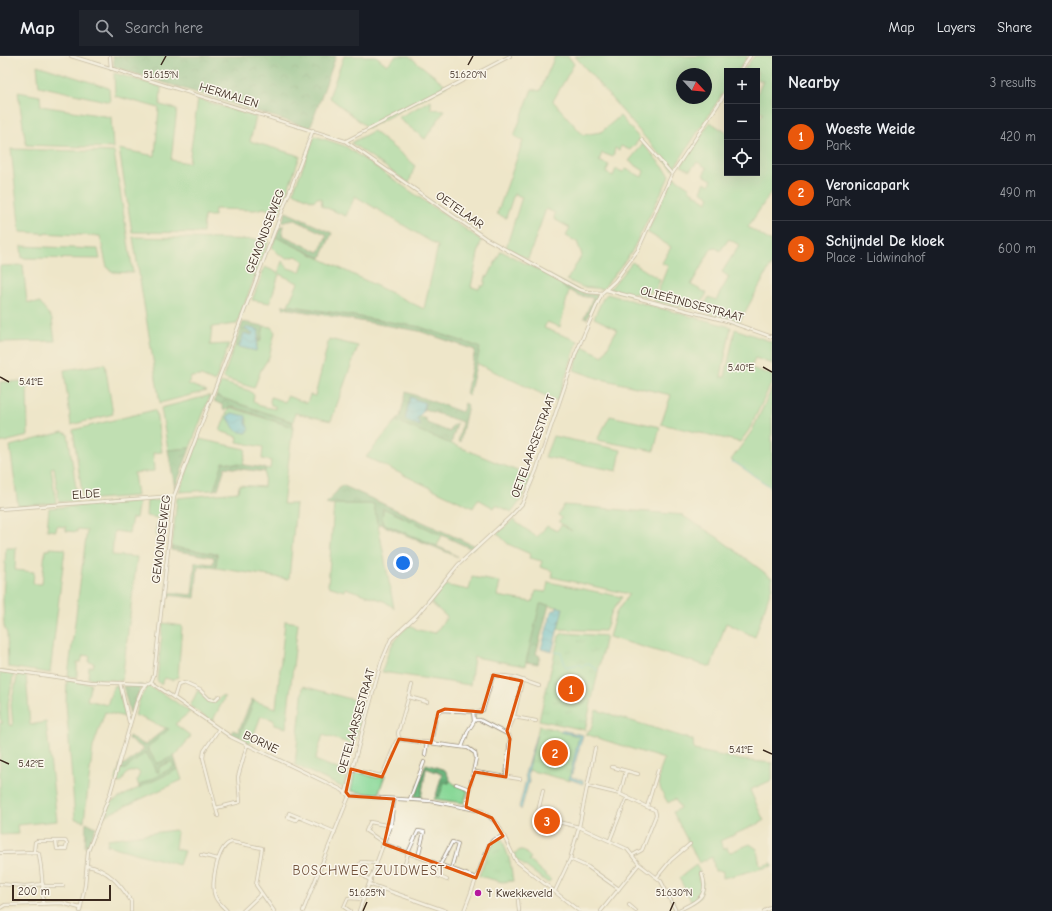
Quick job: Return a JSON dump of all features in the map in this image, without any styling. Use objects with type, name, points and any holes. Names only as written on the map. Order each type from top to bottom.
[{"type":"street","name":"HERMALEN","points":[[71,56],[313,130]]},
{"type":"street","points":[[110,56],[111,69]]},
{"type":"street","points":[[345,142],[510,56]]},
{"type":"street","points":[[742,68],[750,56]]},
{"type":"street","name":"OETELAARSESTRAAT","points":[[346,792],[381,663],[391,639],[417,615],[458,565],[510,518],[522,504],[536,471],[576,353],[602,293],[632,260],[638,250],[672,174],[724,96]]},
{"type":"street","name":"OETELAAR","points":[[313,130],[345,142],[485,238],[578,289],[588,292],[602,293]]},
{"type":"street","name":"GEMONDSEWEG","points":[[151,682],[155,672],[174,496],[313,130]]},
{"type":"street","points":[[642,140],[672,174]]},
{"type":"street","name":"OLIEËINDSESTRAAT","points":[[606,290],[727,321],[772,337]]},
{"type":"street","name":"ELDE","points":[[0,509],[174,496]]},
{"type":"street","points":[[0,669],[91,682],[146,684],[151,682]]},
{"type":"street","points":[[425,755],[438,712],[445,709],[479,712],[483,710],[493,675],[513,677],[539,686]]},
{"type":"street","points":[[506,733],[514,717],[522,681]]},
{"type":"street","name":"BORNE","points":[[151,682],[197,713],[218,730],[346,792]]},
{"type":"street","points":[[120,683],[129,722]]},
{"type":"street","points":[[174,698],[178,685],[184,683],[200,690],[209,699],[215,700],[219,696]]},
{"type":"street","points":[[0,908],[5,904],[68,904],[80,909],[88,851],[108,799],[129,722],[141,692],[146,684]]},
{"type":"street","points":[[351,769],[381,776],[384,772],[399,738],[398,733],[412,685]]},
{"type":"street","points":[[408,697],[427,702]]},
{"type":"street","points":[[462,747],[474,721],[473,711]]},
{"type":"street","points":[[514,717],[536,721]]},
{"type":"street","points":[[474,721],[480,720],[506,733],[510,739],[506,776]]},
{"type":"street","points":[[218,730],[204,751],[203,758],[218,816]]},
{"type":"street","points":[[399,738],[462,747],[475,752],[475,772],[469,789],[466,807]]},
{"type":"street","points":[[216,808],[240,802],[238,777],[247,745]]},
{"type":"street","points":[[556,891],[570,859],[579,826],[595,748]]},
{"type":"street","points":[[410,799],[424,762]]},
{"type":"street","points":[[612,767],[638,774]]},
{"type":"street","points":[[647,807],[658,770]]},
{"type":"street","points":[[620,794],[626,771]]},
{"type":"street","points":[[475,772],[520,779]]},
{"type":"street","points":[[456,784],[469,789]]},
{"type":"street","points":[[587,786],[620,794],[655,810],[656,815],[642,850],[633,855]]},
{"type":"street","points":[[543,790],[536,820],[537,825],[543,828],[558,822],[579,826],[627,849],[639,864],[657,877],[664,885],[676,911],[701,897],[704,893],[705,882],[702,874]]},
{"type":"street","points":[[346,792],[349,796]]},
{"type":"street","points":[[349,796],[410,799],[466,807],[482,812],[492,818],[501,829],[514,858],[579,911]]},
{"type":"street","points":[[303,911],[349,796]]},
{"type":"street","points":[[360,911],[390,826],[394,798]]},
{"type":"street","points":[[610,840],[627,798]]},
{"type":"street","points":[[298,817],[335,832]]},
{"type":"street","points":[[390,826],[370,822],[366,831],[384,844],[476,878]]},
{"type":"street","points":[[413,868],[405,864],[408,853],[418,831],[424,832],[418,857]]},
{"type":"street","points":[[464,911],[489,845],[493,840],[503,836]]},
{"type":"street","points":[[34,852],[35,842],[56,841],[66,842],[66,849],[57,849],[56,841]]},
{"type":"street","points":[[227,911],[215,897],[213,890],[218,860],[224,846],[228,842],[262,848],[256,885],[274,911]]},
{"type":"street","points":[[447,880],[438,876],[440,865],[452,842],[458,844],[452,869]]},
{"type":"street","points":[[657,877],[671,860],[690,844]]},
{"type":"street","points":[[0,853],[34,852],[40,855],[43,904]]},
{"type":"street","points":[[201,855],[218,860]]},
{"type":"street","points":[[570,859],[588,867],[619,889]]},
{"type":"street","points":[[377,864],[361,862],[357,871],[370,882],[446,911]]},
{"type":"street","points":[[601,911],[639,864]]},
{"type":"street","points":[[86,866],[98,868],[112,878],[131,901],[130,911]]},
{"type":"street","points":[[0,884],[16,886],[63,886]]},
{"type":"street","points":[[243,911],[261,894]]},
{"type":"street","points":[[350,911],[344,907],[348,898],[364,899]]},
{"type":"street","points":[[518,900],[519,911]]},
{"type":"street","points":[[629,905],[636,911]]},
{"type":"street","points":[[764,911],[772,907]]},
{"type":"highlighted area","points":[[493,675],[522,681],[507,731],[510,739],[506,777],[475,772],[469,789],[466,807],[492,818],[503,836],[489,845],[476,878],[384,844],[394,799],[349,796],[346,792],[351,769],[382,777],[399,739],[431,743],[438,712],[445,709],[482,712]]},
{"type":"green space","points":[[113,56],[336,56],[310,128],[114,67]]},
{"type":"green space","points":[[344,56],[376,56],[387,65],[396,56],[409,56],[447,86],[368,128],[329,97]]},
{"type":"green space","points":[[555,56],[568,56],[574,64],[553,101],[583,135],[601,132],[620,116],[640,139],[630,150],[621,146],[619,150],[615,148],[613,157],[602,153],[599,161],[609,165],[606,173],[613,176],[616,169],[623,172],[626,169],[642,177],[644,171],[629,161],[643,144],[670,175],[631,253],[603,289],[582,287],[567,280],[582,255],[577,242],[566,236],[570,228],[554,219],[555,213],[546,209],[528,259],[506,248],[522,197],[514,194],[506,218],[497,214],[523,141],[514,136],[532,89],[540,91]]},
{"type":"green space","points":[[575,56],[748,56],[740,68],[724,68],[724,92],[673,170]]},
{"type":"green space","points":[[754,56],[772,56],[772,191],[748,227],[772,242],[772,263],[739,323],[701,311],[709,297],[716,300],[729,277],[722,272],[739,245],[729,239],[720,251],[716,248],[711,249],[691,285],[707,293],[697,310],[654,301],[668,266],[662,263],[671,247],[647,232],[674,177],[690,188],[689,190],[707,202],[710,197],[701,191],[705,182],[709,185],[712,180],[703,175],[707,168],[697,162],[690,170],[681,166],[710,122],[724,131],[724,176],[760,176],[760,118],[763,113],[760,112],[760,88],[763,81],[760,80],[760,68],[745,68]]},
{"type":"green space","points":[[37,65],[109,88],[110,102],[39,86]]},
{"type":"green space","points":[[114,73],[161,87],[160,105],[177,109],[171,160],[189,163],[198,99],[256,117],[250,141],[300,156],[279,214],[264,208],[255,210],[215,209],[214,216],[204,216],[203,233],[132,232],[119,149],[155,156],[159,108],[115,96]]},
{"type":"green space","points":[[18,92],[40,96],[41,106],[111,117],[113,148],[26,145]]},
{"type":"green space","points":[[431,100],[431,109],[445,110],[425,139],[398,118]]},
{"type":"green space","points":[[373,131],[415,165],[409,183],[351,143]]},
{"type":"green space","points":[[315,136],[345,146],[481,240],[471,287],[479,289],[480,286],[484,286],[486,276],[488,277],[501,251],[562,282],[563,287],[569,290],[560,327],[547,322],[544,328],[578,341],[557,401],[476,363],[479,349],[476,346],[420,327],[288,305],[298,283],[279,274],[270,303],[252,300],[265,267],[278,273],[282,261],[288,268],[300,272],[304,261],[296,256],[286,258],[280,255],[272,247],[276,237],[424,309],[438,246],[355,196],[346,216],[322,206],[321,198],[317,198],[313,201],[293,192]]},
{"type":"green space","points":[[11,149],[114,152],[133,273],[113,272],[107,268],[100,236],[20,232]]},
{"type":"green space","points":[[286,212],[332,233],[321,258],[276,237],[280,226],[284,226],[282,235],[319,252],[327,235],[295,220],[282,222]]},
{"type":"green space","points":[[133,237],[269,240],[237,324],[212,327],[210,345],[229,344],[215,382],[201,376],[191,377],[188,384],[207,391],[160,403]]},
{"type":"green space","points":[[21,246],[98,249],[100,259],[22,258]]},
{"type":"green space","points":[[632,262],[660,280],[655,291],[654,290],[646,295],[648,297],[634,293],[632,295],[610,289]]},
{"type":"green space","points":[[23,265],[27,302],[40,303],[52,319],[55,341],[0,342],[0,266]]},
{"type":"green space","points":[[562,282],[582,292],[598,295],[587,319],[584,318],[593,298],[580,296],[563,287]]},
{"type":"green space","points":[[607,294],[731,327],[721,377],[725,377],[735,329],[772,342],[772,364],[755,358],[751,368],[772,375],[772,382],[749,430],[740,442],[661,424],[671,395],[597,378],[574,370],[582,346],[603,356],[617,329],[594,318],[603,298]]},
{"type":"green space","points":[[283,305],[420,327],[476,346],[480,348],[469,396],[466,394],[475,350],[419,331],[283,308]]},
{"type":"green space","points":[[243,322],[264,326],[260,342],[258,341],[259,336],[253,332],[251,335],[244,333],[239,347],[235,345]]},
{"type":"green space","points":[[264,326],[271,327],[275,332],[269,357],[261,370],[254,388],[225,379],[223,377],[235,345],[256,351]]},
{"type":"green space","points":[[329,339],[358,346],[331,421],[295,413],[293,422],[216,396],[221,382],[250,391],[254,395],[253,401],[260,406],[275,409],[275,406],[271,405],[271,397],[285,402],[287,396],[307,403],[310,395],[315,396]]},
{"type":"green space","points":[[105,364],[113,414],[71,425],[64,370]]},
{"type":"green space","points":[[27,381],[28,436],[0,443],[0,382]]},
{"type":"green space","points":[[772,388],[772,488],[731,460],[752,431]]},
{"type":"green space","points":[[406,392],[462,412],[465,403],[468,405],[460,442],[458,442],[462,422],[424,409],[425,403],[411,397],[405,420],[420,425],[417,420],[419,416],[426,419],[427,423],[450,432],[451,427],[457,423],[451,444],[396,421],[400,417]]},
{"type":"green space","points":[[210,396],[190,448],[168,450],[161,408]]},
{"type":"green space","points":[[216,396],[293,422],[293,427],[230,406],[224,411],[222,405],[214,401]]},
{"type":"green space","points":[[229,407],[293,427],[283,504],[296,504],[289,579],[216,568],[217,554],[172,547],[177,498],[238,492],[239,485],[264,487],[265,468],[270,469],[271,461],[262,459],[263,447],[237,442],[238,437],[220,431]],"holes":[[[232,413],[238,416],[241,415],[247,419],[246,433],[235,428],[227,417]]]},
{"type":"green space","points":[[154,410],[156,412],[162,452],[153,453],[154,471],[134,473],[137,496],[83,500],[73,430]]},
{"type":"green space","points":[[610,416],[660,427],[654,451],[597,440]]},
{"type":"green space","points":[[396,421],[532,477],[521,500],[512,512],[496,505],[494,508],[478,499],[473,508],[366,457]]},
{"type":"green space","points":[[63,432],[68,434],[78,501],[59,502],[54,467],[51,468],[56,503],[18,506],[10,446]]},
{"type":"green space","points":[[553,436],[621,450],[617,471],[545,457]]},
{"type":"green space","points":[[199,439],[246,449],[243,465],[223,463],[214,490],[179,492]]},
{"type":"green space","points":[[190,448],[175,488],[168,450]]},
{"type":"green space","points":[[223,462],[265,468],[265,472],[225,467],[218,489],[214,490]]},
{"type":"green space","points":[[342,485],[475,546],[472,549],[383,508],[382,523],[448,551],[458,557],[377,523],[374,504],[326,504]]},
{"type":"green space","points":[[169,499],[165,536],[155,535],[158,518],[146,516],[147,501]]},
{"type":"green space","points":[[139,501],[136,518],[132,518],[129,533],[114,531],[112,555],[137,557],[122,681],[88,678],[89,667],[93,667],[94,663],[89,662],[90,656],[83,655],[81,662],[77,662],[77,677],[68,676],[87,530],[77,529],[77,532],[66,531],[66,527],[57,526],[56,531],[47,530],[49,508]]},
{"type":"green space","points":[[334,504],[374,504],[394,608],[384,601],[345,588],[344,591],[328,586]]},
{"type":"green space","points":[[564,505],[684,515],[683,516],[717,537],[772,578],[772,586],[755,637],[726,623],[711,667],[609,637],[616,613],[629,594],[552,577],[553,571],[540,567],[542,561],[529,558],[530,554],[508,544],[497,533],[513,520],[537,537],[547,526],[557,531],[561,525],[572,531],[559,522],[562,518],[558,515]]},
{"type":"green space","points":[[383,508],[442,535],[437,546],[382,523]]},
{"type":"green space","points":[[172,547],[217,554],[216,568],[198,566],[195,598],[167,595],[167,592],[192,595],[195,562],[213,564],[214,557],[171,550]]},
{"type":"green space","points":[[6,548],[16,548],[15,570],[34,572],[33,584],[42,584],[45,550],[50,550],[50,548],[65,549],[50,673],[8,667],[7,634],[4,626],[3,598]]},
{"type":"green space","points":[[472,577],[500,582],[497,596],[532,602],[536,591],[546,592],[548,582],[622,597],[612,611],[605,631],[558,629],[563,608],[541,604],[525,666],[474,657],[470,685],[382,672],[392,646],[404,630],[410,625],[418,630],[435,633],[447,617],[431,603],[444,585],[469,590]]},
{"type":"green space","points":[[540,604],[549,605],[536,654],[540,656],[538,664],[526,662]]},
{"type":"green space","points":[[285,621],[298,623],[286,728],[274,725],[274,720],[261,716],[250,744],[239,738],[254,701],[276,708]]},
{"type":"green space","points":[[163,623],[182,626],[178,677],[172,680],[165,678],[161,685],[157,680]]},
{"type":"green space","points":[[563,633],[606,636],[585,730],[539,720],[559,636]]},
{"type":"green space","points":[[0,671],[14,673],[8,704],[9,725],[13,726],[11,704],[18,673],[26,674],[30,725],[46,722],[57,821],[17,825],[18,834],[0,835],[0,723],[3,723],[0,719]]},
{"type":"green space","points":[[67,680],[91,684],[87,700],[107,705],[114,685],[118,686],[125,717],[105,712],[93,747],[84,821],[75,819],[66,703]]},
{"type":"green space","points":[[142,685],[130,713],[123,686]]},
{"type":"green space","points":[[148,686],[167,696],[190,712],[175,724],[191,736],[176,755],[157,764],[147,747],[168,729],[135,715],[140,698]]},
{"type":"green space","points":[[303,686],[365,703],[354,745],[323,735],[315,760],[347,773],[344,788],[295,765]]},
{"type":"green space","points":[[198,690],[209,701],[217,701],[221,696],[225,697],[212,722],[190,706]]},
{"type":"green space","points":[[252,699],[254,700],[239,738],[231,734],[233,730],[238,732]]},
{"type":"green space","points":[[596,710],[693,740],[694,750],[741,760],[772,763],[772,780],[750,790],[764,821],[720,841],[724,849],[727,847],[728,851],[731,852],[750,844],[757,849],[760,866],[772,863],[772,866],[723,878],[723,871],[715,871],[712,857],[699,863],[673,812],[680,808],[675,799],[668,803],[661,791],[659,777],[664,759],[585,734],[591,729]]},
{"type":"green space","points":[[539,726],[582,735],[570,781],[528,770]]},
{"type":"green space","points":[[166,728],[169,729],[147,748],[157,764],[174,756],[178,769],[139,788],[140,785],[174,767],[172,761],[159,767],[159,772],[157,772],[146,752],[125,769],[119,769],[120,764],[126,764],[144,749],[128,739],[129,736],[145,745]]},
{"type":"green space","points":[[146,752],[156,771],[159,767],[173,761],[174,768],[139,787],[137,780],[140,773],[136,770],[127,773],[121,783],[115,782],[119,769],[125,769]]},
{"type":"green space","points":[[426,764],[445,770],[450,780],[449,783],[444,782],[439,797],[436,796],[442,774],[426,768],[421,798],[414,798]]},
{"type":"green space","points":[[178,768],[182,780],[104,816],[109,803]]},
{"type":"green space","points":[[355,771],[377,778],[385,775],[378,795],[351,791]]},
{"type":"green space","points":[[450,780],[454,784],[468,790],[464,803],[434,799],[436,796],[439,797],[444,782],[449,783]]},
{"type":"green space","points":[[86,822],[96,827],[87,849],[85,847]]},
{"type":"green space","points":[[175,830],[177,832],[175,849],[184,851],[179,865],[107,845],[108,839]]},
{"type":"green space","points":[[498,839],[502,839],[510,861],[513,881],[502,882],[479,876],[489,848]]},
{"type":"green space","points":[[520,850],[523,850],[531,858],[529,860],[551,880],[548,883],[517,860],[514,854]]},
{"type":"green space","points":[[696,865],[700,872],[698,873],[699,881],[703,882],[700,897],[692,902],[679,878]]},
{"type":"water","points":[[246,327],[259,330],[256,351],[239,347],[244,333],[251,335],[253,334],[245,329]]},
{"type":"water","points":[[410,397],[425,403],[423,412],[417,418],[420,426],[405,420]]},
{"type":"water","points":[[232,413],[246,416],[246,423],[249,429],[247,433],[238,431],[234,428],[227,417]]},
{"type":"water","points":[[557,607],[563,608],[552,652],[541,649],[552,610],[556,610]]},
{"type":"water","points":[[561,730],[583,735],[571,777],[583,781],[583,784],[569,779],[579,736],[560,732]]},
{"type":"water","points":[[536,735],[528,774],[529,781],[521,810],[519,807],[526,780],[525,774]]},
{"type":"waterway","points":[[732,462],[736,463],[772,488]]},
{"type":"waterway","points":[[555,652],[561,653],[566,667],[579,664],[582,667],[589,663],[598,671]]},
{"type":"place","name":"Woeste Weide","points":[[571,689]]},
{"type":"place","name":"Veronicapark","points":[[555,753]]},
{"type":"place","name":"Schijndel De kloek","points":[[547,821]]},
{"type":"place","name":"'t Kwekkeveld","points":[[478,893]]},
{"type":"district","name":"BOSCHWEG ZUIDWEST","points":[[369,870]]}]
